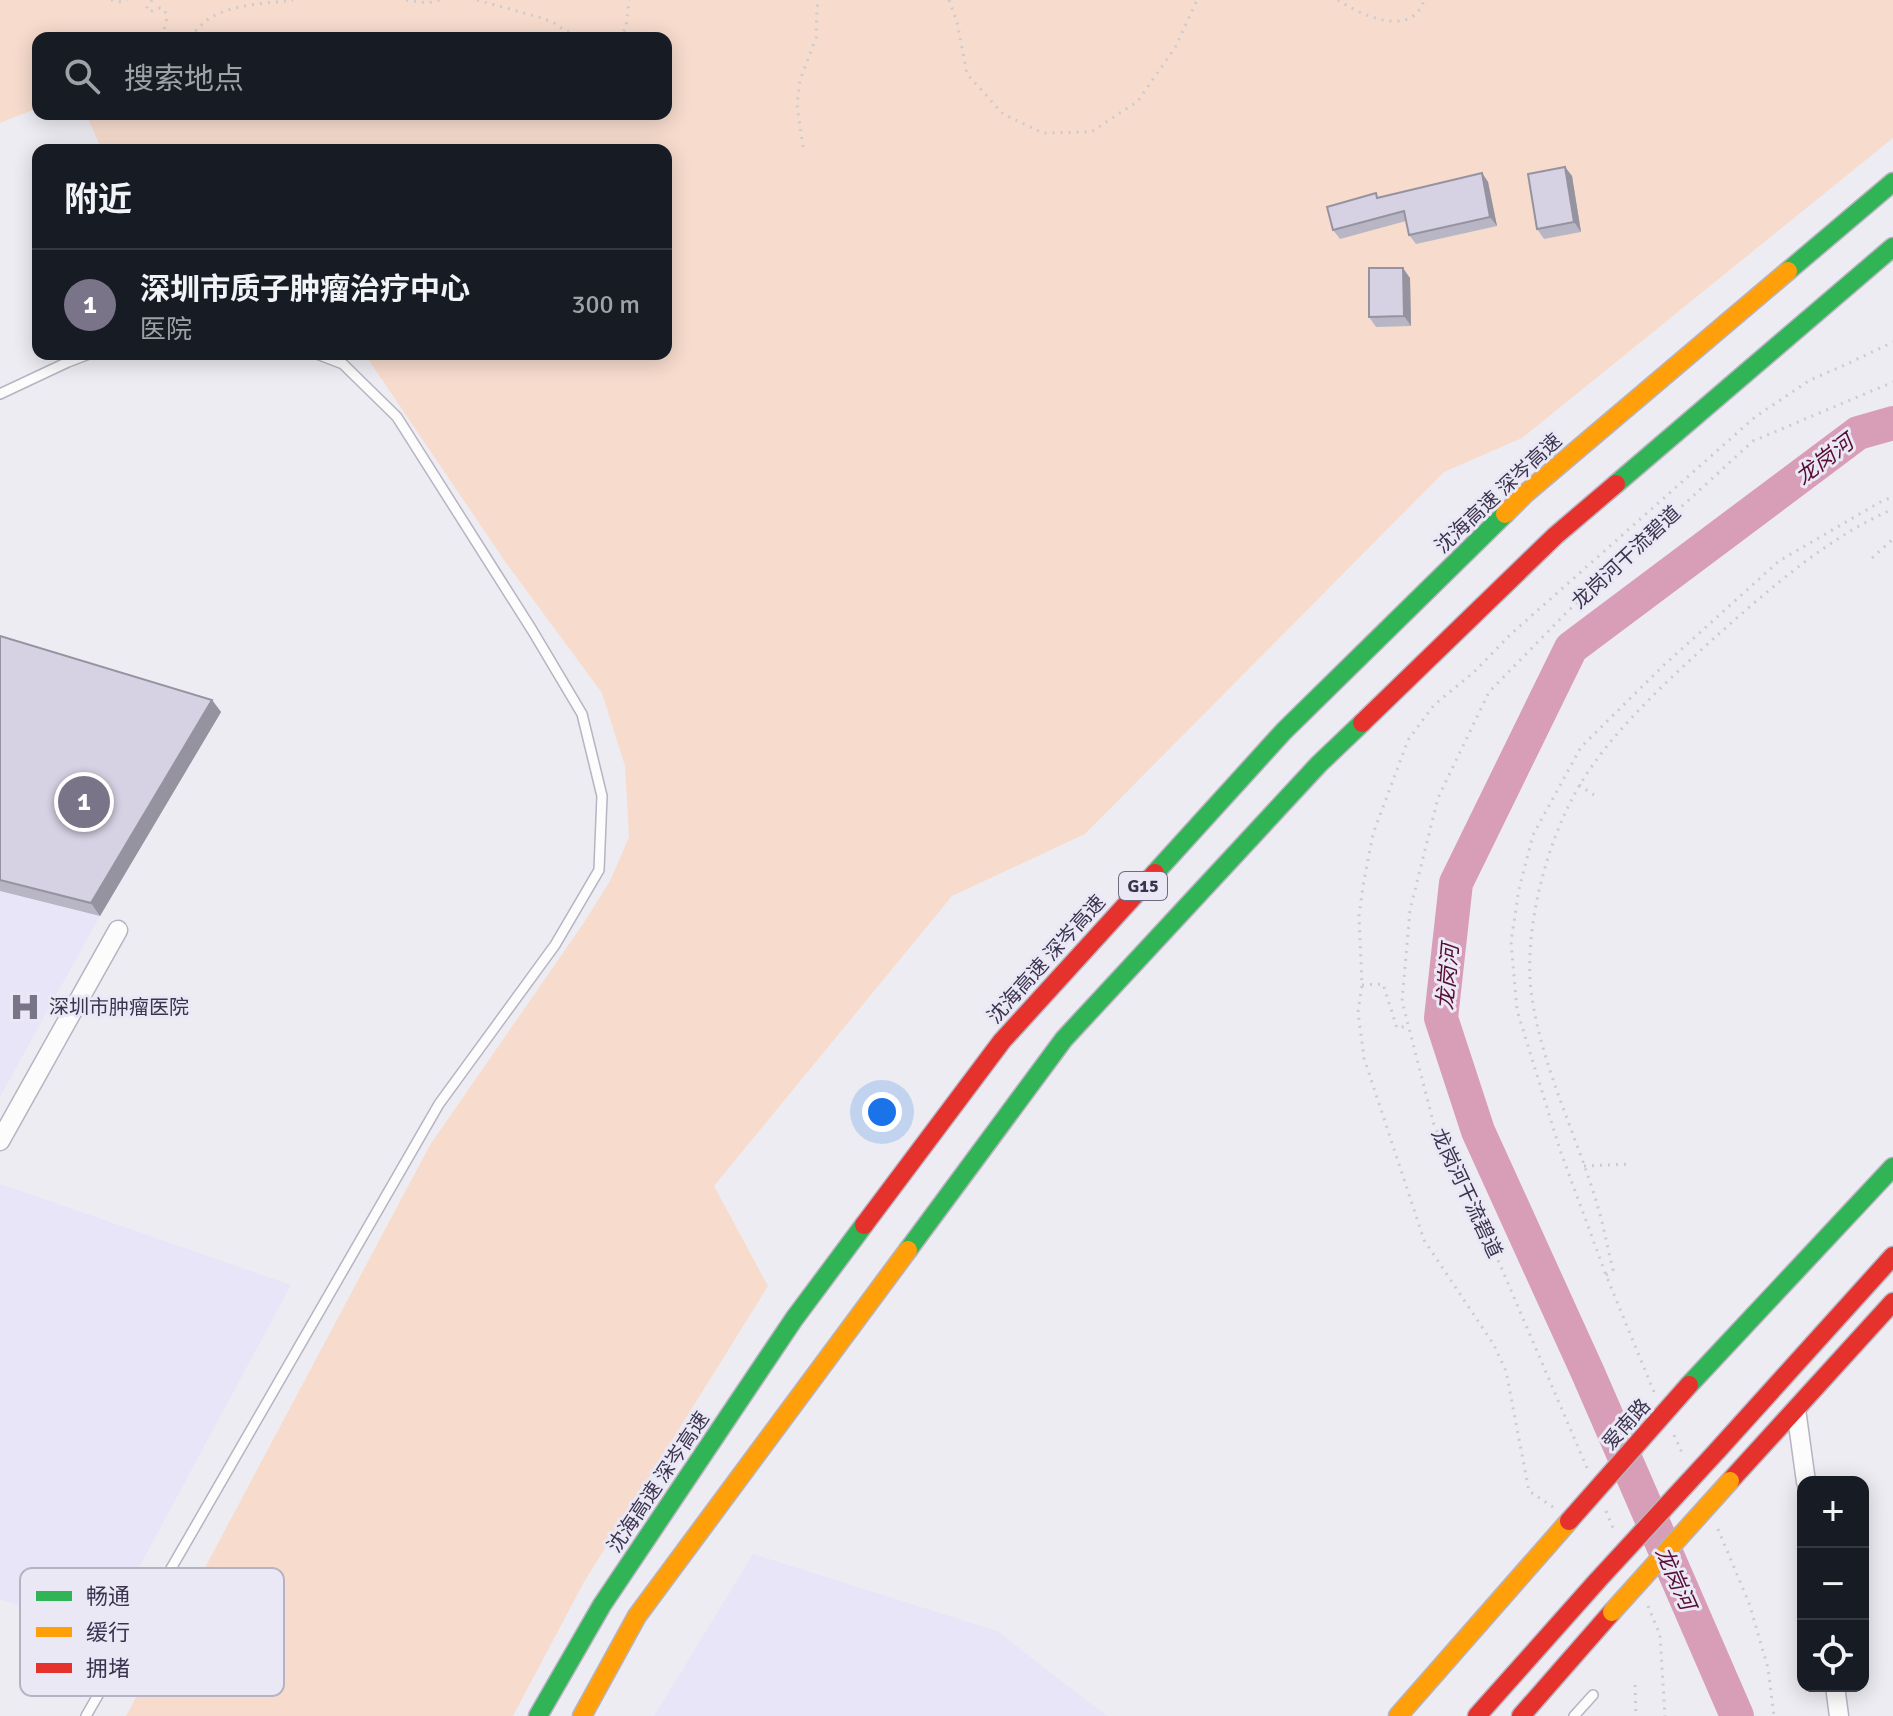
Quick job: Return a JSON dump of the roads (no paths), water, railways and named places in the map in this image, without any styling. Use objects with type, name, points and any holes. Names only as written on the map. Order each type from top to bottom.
[{"type":"main road","name":"沈海高速 深岑高速","points":[[538,1716],[602,1605],[794,1319],[1002,1041],[1284,731],[1525,494],[1893,182]]},
{"type":"main road","name":"G15","points":[[582,1716],[637,1616],[1064,1039],[1319,764],[1555,536],[1893,247]]},
{"type":"main road","name":"爱南路","points":[[1398,1716],[1689,1385],[1893,1167]]},
{"type":"main road","points":[[1477,1716],[1893,1256]]},
{"type":"main road","points":[[1521,1716],[1893,1302]]},
{"type":"street","points":[[0,1141],[118,930]]},
{"type":"street","points":[[1796,1409],[1805,1476]]},
{"type":"street","points":[[1836,1692],[1839,1716]]},
{"type":"lane","points":[[0,394],[73,360]]},
{"type":"lane","points":[[171,1568],[439,1104],[555,945],[599,870],[602,796],[582,714],[397,417],[343,364],[333,360]]},
{"type":"lane","points":[[1574,1716],[1593,1695]]},
{"type":"lane","points":[[86,1716],[98,1696]]},
{"type":"waterway","name":"龙岗河","points":[[1737,1716],[1588,1373],[1478,1131],[1441,1018],[1456,883],[1571,648],[1858,433],[1893,423]]},
{"type":"place","name":"深圳市质子肿瘤治疗中心","points":[[84,802]]},
{"type":"place","name":"深圳市肿瘤医院","points":[[25,1007]]}]
